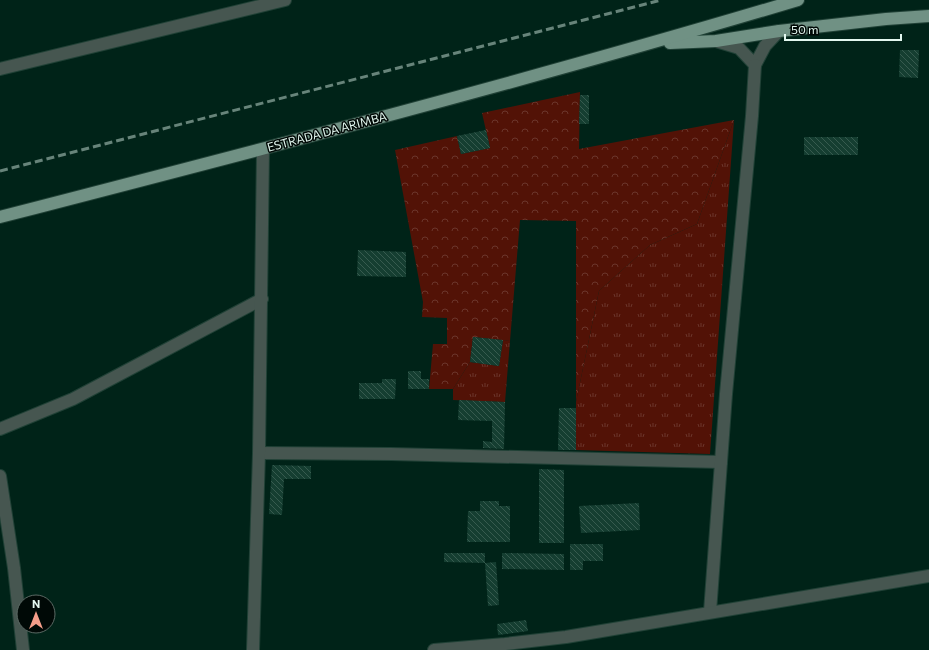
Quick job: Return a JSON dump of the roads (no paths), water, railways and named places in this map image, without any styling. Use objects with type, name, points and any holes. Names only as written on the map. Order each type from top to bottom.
[{"type":"main road","points":[[653,43],[798,0]]},
{"type":"main road","points":[[653,43],[716,41],[779,31],[886,19],[929,16]]},
{"type":"main road","name":"ESTRADA DA ARIMBA","points":[[0,217],[263,149],[653,43]]},
{"type":"street","points":[[0,69],[285,0]]},
{"type":"street","points":[[710,612],[721,462],[752,116],[755,65],[765,46],[779,31]]},
{"type":"street","points":[[716,41],[739,48],[755,65]]},
{"type":"street","points":[[253,650],[260,453],[263,149]]},
{"type":"street","points":[[0,429],[73,399],[262,300]]},
{"type":"street","points":[[260,453],[391,454],[721,462]]},
{"type":"street","points":[[0,476],[14,568],[23,650]]},
{"type":"street","points":[[434,650],[566,637],[929,576]]},
{"type":"railway","points":[[0,171],[661,0]]}]
